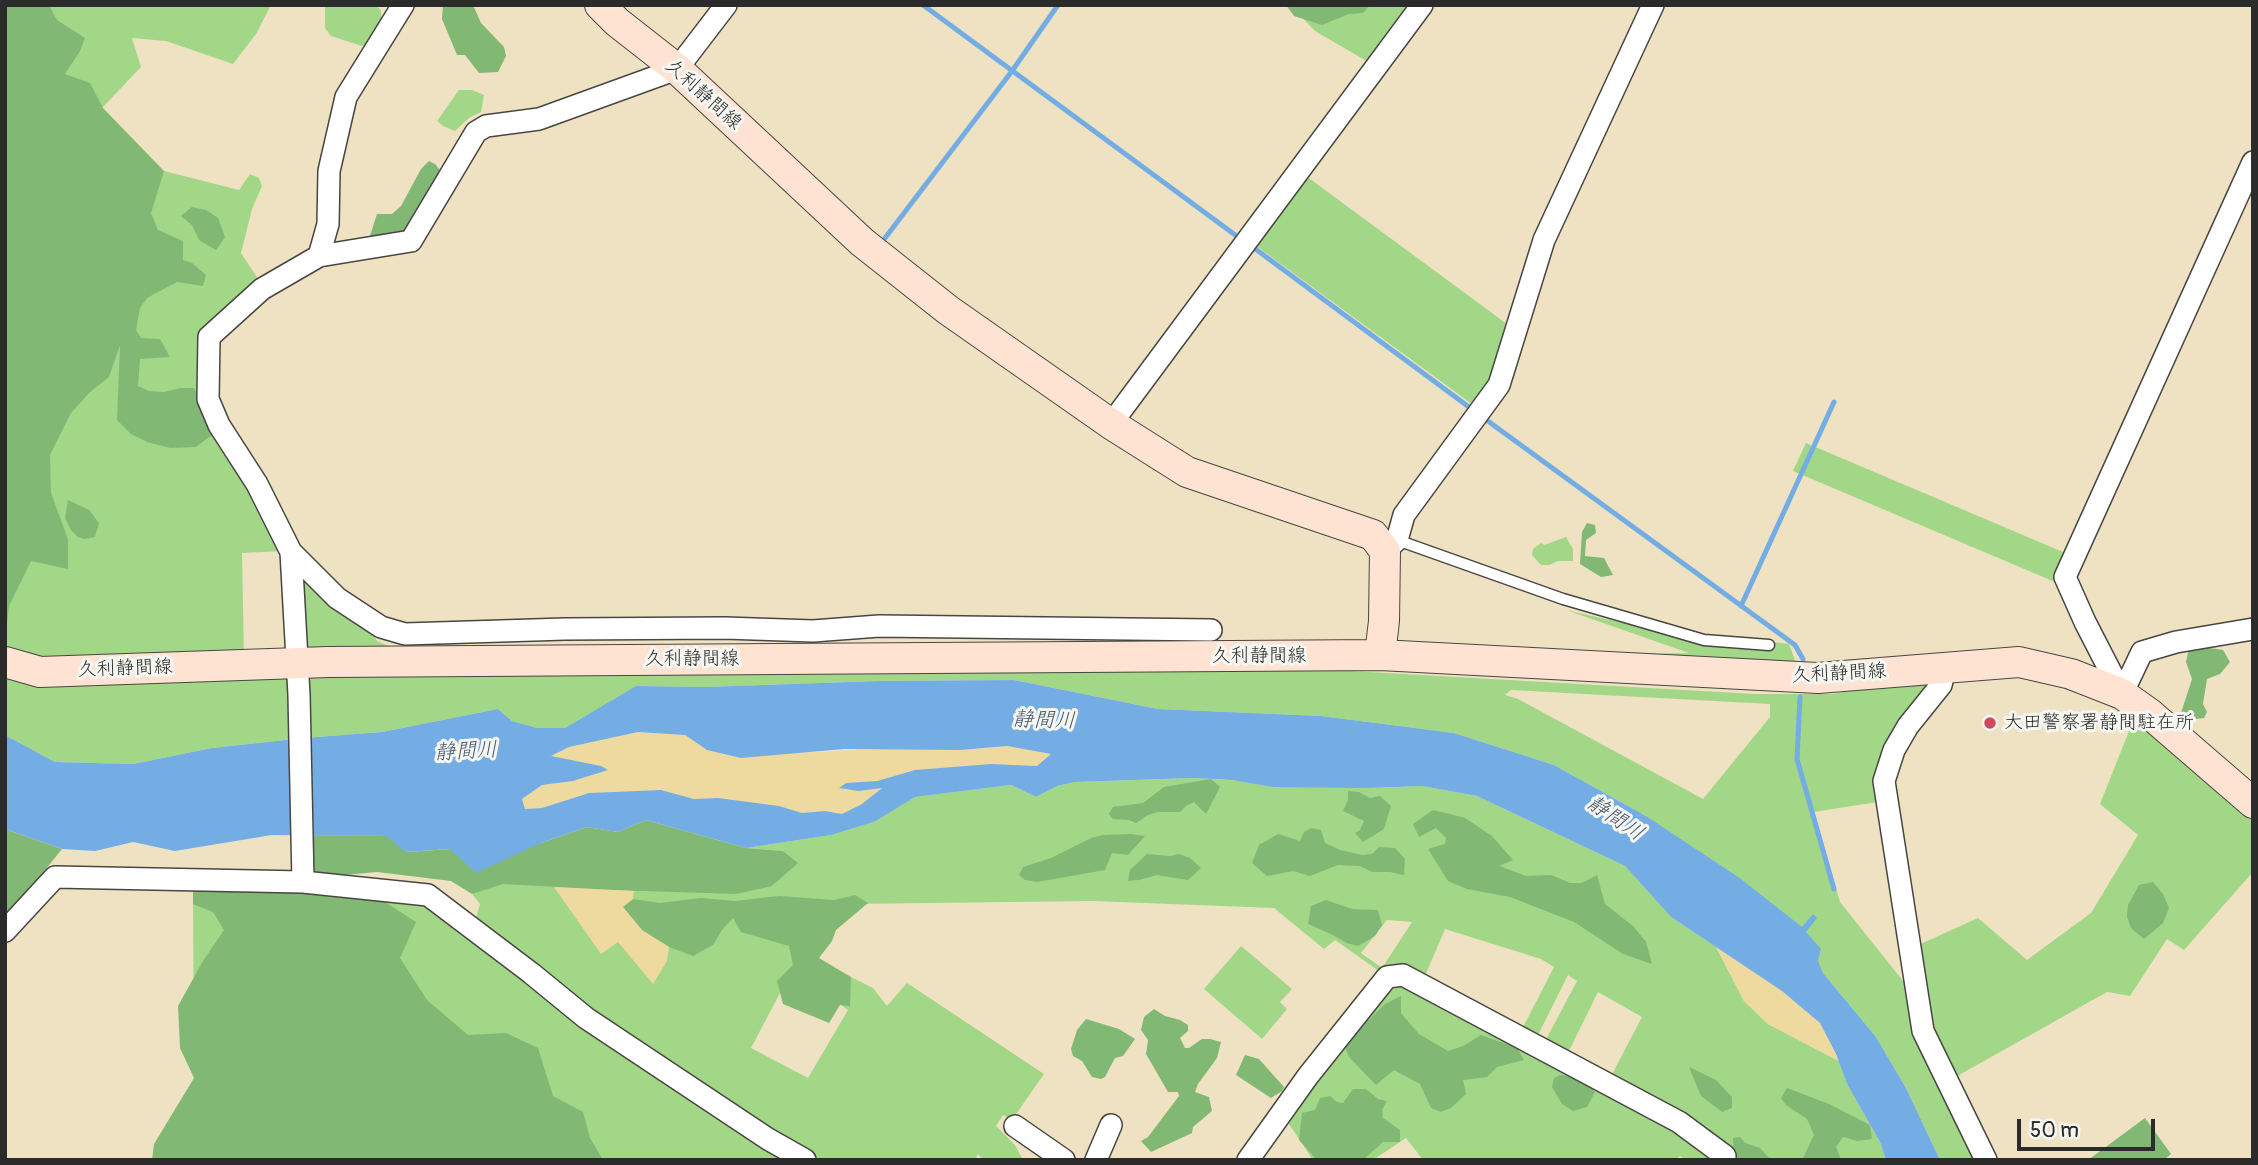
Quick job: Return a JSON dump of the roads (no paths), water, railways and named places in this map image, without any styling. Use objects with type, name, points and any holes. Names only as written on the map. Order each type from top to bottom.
[{"type":"main road","name":"久利静間線","points":[[600,5],[617,22],[677,69],[862,242],[947,310],[1111,424],[1187,471],[1373,535],[1391,545]]},
{"type":"main road","points":[[1380,655],[1391,545]]},
{"type":"main road","name":"久利静間線","points":[[5,662],[40,672],[297,663],[1380,655],[1818,678],[2019,662],[2071,674],[2122,694],[2253,803]]},
{"type":"street","points":[[319,256],[328,224],[329,172],[346,97],[403,5]]},
{"type":"street","points":[[726,5],[677,69],[539,119],[486,126],[476,132],[411,240],[319,256],[262,289],[209,337],[208,399],[219,425],[257,484],[291,552],[337,598],[381,627],[405,634],[565,629],[725,628],[813,631],[879,626],[1211,629]]},
{"type":"street","points":[[1111,424],[1422,5]]},
{"type":"street","points":[[1391,545],[1404,515],[1499,384],[1544,240],[1653,5]]},
{"type":"street","points":[[2122,694],[2085,622],[2066,577],[2253,162]]},
{"type":"street","points":[[291,552],[299,695],[303,882]]},
{"type":"street","points":[[2122,694],[2142,652],[2176,642],[2253,629]]},
{"type":"street","points":[[1945,669],[1941,685],[1908,726],[1894,750],[1884,781],[1923,1031],[1986,1160]]},
{"type":"street","points":[[5,931],[55,877],[303,882],[428,895],[586,1018],[768,1139],[806,1160]]},
{"type":"street","points":[[1248,1160],[1308,1076],[1387,977],[1403,975],[1679,1122],[1725,1156],[1723,1160]]},
{"type":"street","points":[[1096,1160],[1111,1125]]},
{"type":"street","points":[[1015,1126],[1063,1160]]},
{"type":"lane","points":[[1391,545],[1704,640],[1769,645]]},
{"type":"water","name":"静間川","points":[[1014,680],[1158,709],[1321,716],[1454,733],[1554,765],[1646,816],[1741,879],[1802,927],[1813,914],[1817,918],[1806,932],[1821,949],[1818,960],[1823,973],[1876,1037],[1906,1088],[1940,1160],[1886,1160],[1880,1142],[1847,1084],[1820,1023],[1782,991],[1671,917],[1625,866],[1477,796],[1422,786],[1273,787],[1232,780],[1193,778],[1075,782],[1057,786],[1036,797],[1011,785],[915,797],[874,822],[831,835],[746,848],[646,820],[618,832],[587,827],[541,843],[476,873],[450,849],[405,852],[387,836],[272,835],[175,851],[133,842],[95,851],[62,849],[5,829],[5,735],[55,762],[133,764],[212,748],[382,732],[498,709],[512,721],[537,728],[565,728],[636,686],[706,687],[877,681]],"holes":[[[638,732],[685,735],[707,750],[741,758],[844,749],[960,750],[1007,746],[1051,754],[1037,766],[991,764],[915,770],[877,781],[846,783],[839,788],[859,791],[882,788],[862,804],[842,814],[825,811],[802,813],[779,806],[718,798],[694,799],[661,790],[589,793],[542,808],[525,809],[522,799],[542,785],[573,781],[608,770],[601,766],[551,756],[569,747]]]},
{"type":"waterway","points":[[923,5],[1242,240]]},
{"type":"waterway","points":[[882,242],[1012,71],[1058,5]]},
{"type":"waterway","points":[[1250,245],[1473,410]]},
{"type":"waterway","points":[[1741,606],[1834,402]]},
{"type":"waterway","points":[[1481,416],[1795,645],[1803,659]]},
{"type":"waterway","points":[[1800,697],[1797,759],[1834,889]]},
{"type":"place","name":"大田警察署静間駐在所","points":[[1990,723]]}]
